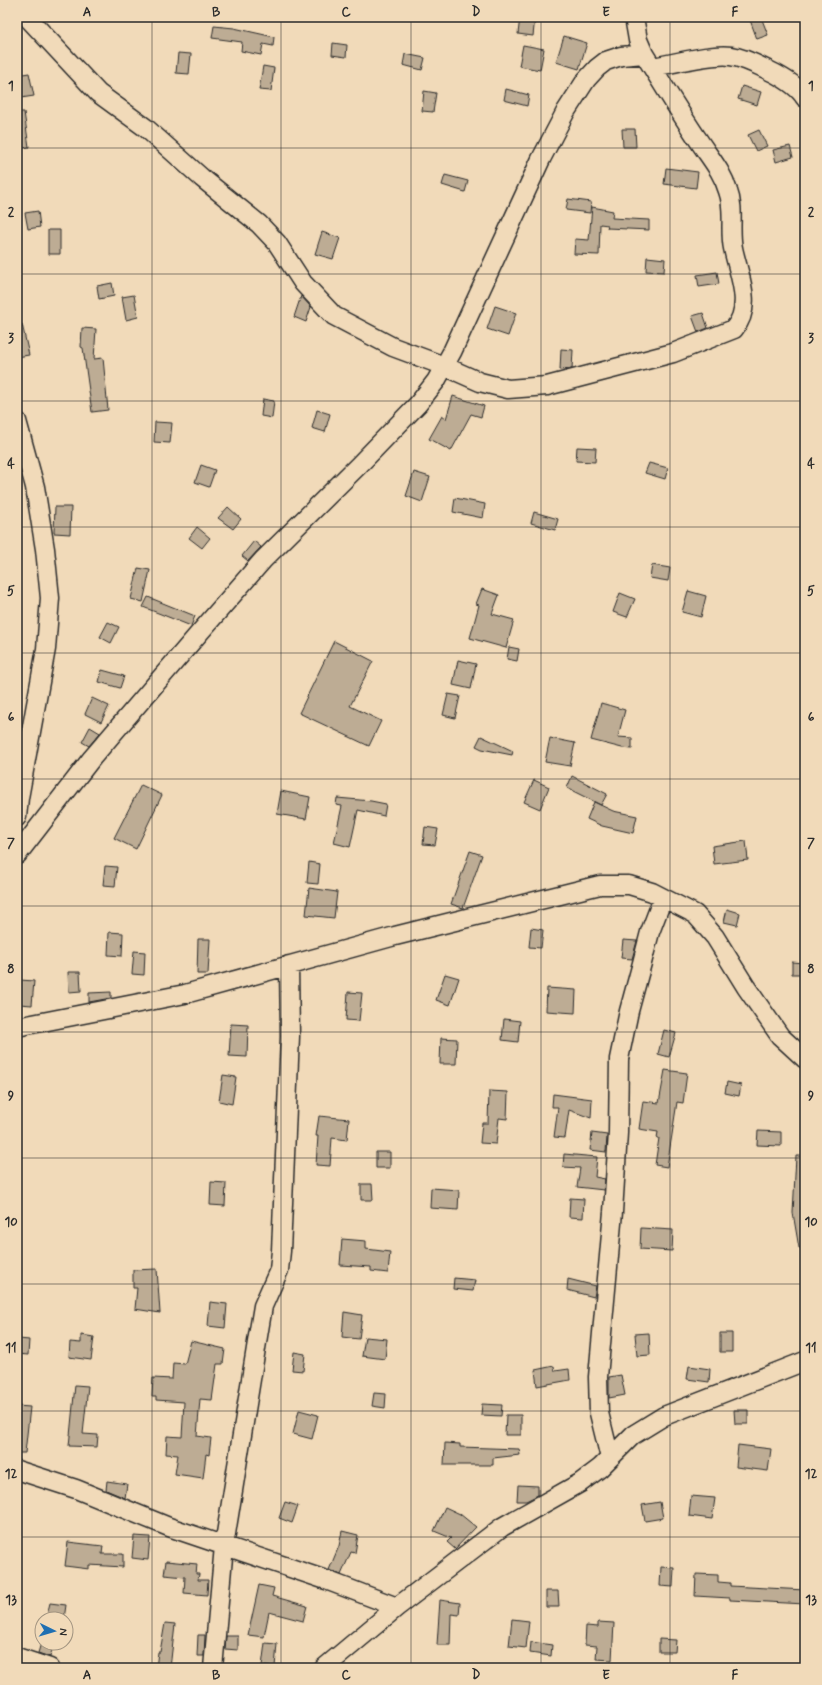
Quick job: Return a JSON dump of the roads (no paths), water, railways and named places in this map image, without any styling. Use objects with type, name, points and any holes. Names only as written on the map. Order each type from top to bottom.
[{"type":"street","points":[[26,17],[98,93],[146,128],[202,178],[259,224],[277,243],[303,283],[334,316],[393,347],[444,366],[480,382],[508,389],[547,386],[673,353],[734,329],[742,316],[742,286],[733,248],[731,201],[728,190],[719,170],[648,61],[638,40],[633,18]]},
{"type":"street","points":[[17,854],[92,758],[263,560],[418,404],[436,381],[484,285],[541,159],[566,111],[586,80],[597,68],[606,61],[621,56],[648,61],[731,56],[758,65],[780,76],[801,92],[805,98]]},
{"type":"street","points":[[17,421],[35,486],[45,549],[50,598],[46,649],[19,798],[17,817]]},
{"type":"street","points":[[17,1027],[186,994],[395,936],[600,885],[629,885],[652,892],[695,914],[715,938],[746,987],[780,1036],[805,1059]]},
{"type":"street","points":[[610,1458],[599,1413],[598,1385],[618,1133],[618,1059],[650,932],[664,898]]},
{"type":"street","points":[[213,1668],[224,1546],[263,1306],[279,1270],[290,1036],[289,965]]},
{"type":"street","points":[[324,1668],[397,1607],[502,1526],[580,1482],[600,1468],[633,1435],[664,1416],[805,1361]]},
{"type":"street","points":[[17,1470],[76,1489],[169,1526],[326,1580],[397,1607]]},
{"type":"street","points":[[17,1656],[50,1668]]}]
